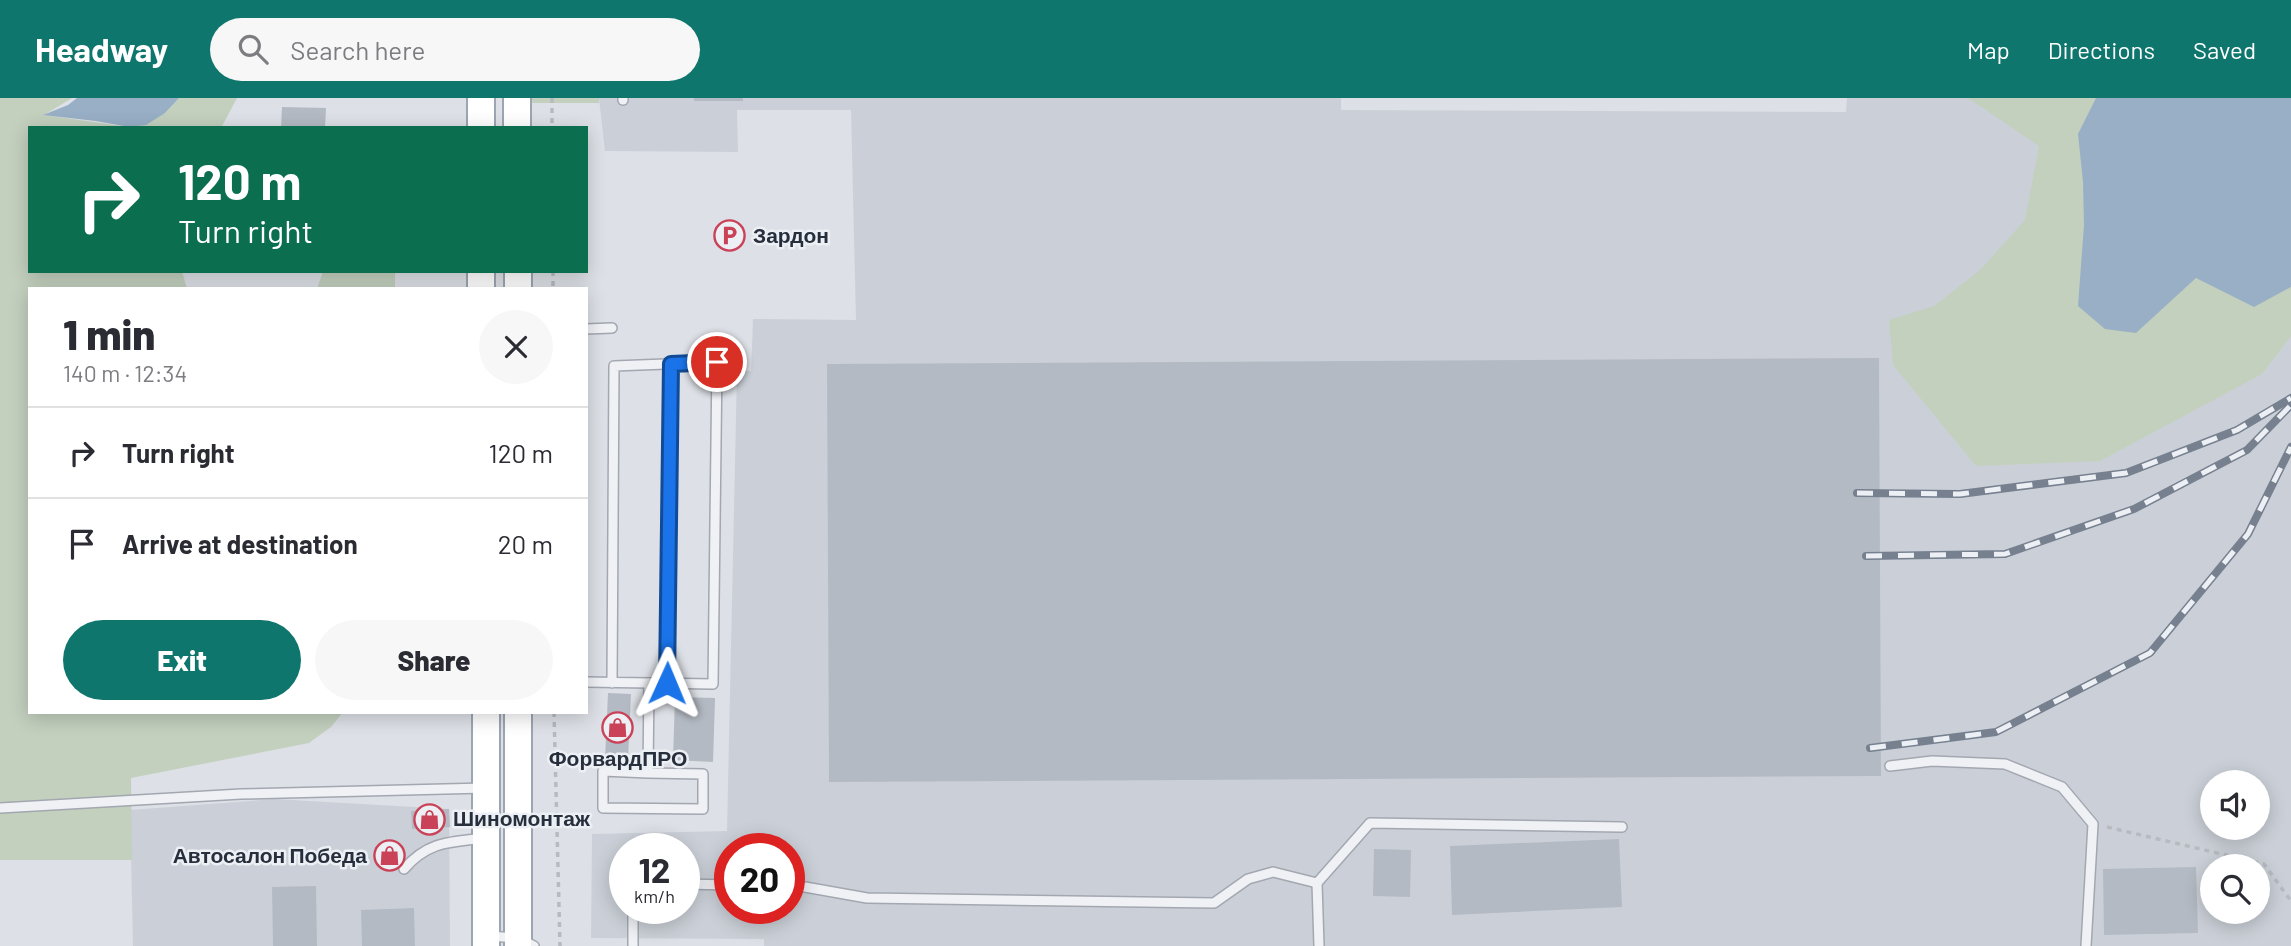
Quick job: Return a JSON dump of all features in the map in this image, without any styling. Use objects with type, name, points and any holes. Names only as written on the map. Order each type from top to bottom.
[{"type":"main road","points":[[481,98],[481,126]]},
{"type":"main road","points":[[517,98],[517,126]]},
{"type":"main road","points":[[486,714],[486,941]]},
{"type":"main road","points":[[518,714],[523,943]]},
{"type":"lane","points":[[588,329],[612,328]]},
{"type":"lane","points":[[588,682],[713,684],[717,362],[614,366],[612,682]]},
{"type":"lane","points":[[667,683],[671,364]]},
{"type":"lane","points":[[648,773],[649,683]]},
{"type":"lane","points":[[1890,765],[1932,761],[2005,764],[2062,787],[2093,824],[2086,946]]},
{"type":"lane","points":[[603,771],[648,773],[703,774],[703,809],[603,808],[603,771]]},
{"type":"lane","points":[[0,808],[241,794],[486,788]]},
{"type":"lane","points":[[1319,946],[1317,883],[1370,823],[1622,827]]},
{"type":"lane","points":[[404,869],[417,854],[440,843],[486,838]]},
{"type":"lane","points":[[805,887],[867,898],[1214,903],[1248,879],[1273,872],[1317,883]]},
{"type":"lane","points":[[633,946],[634,924]]},
{"type":"lane","points":[[486,941],[523,943]]},
{"type":"path","points":[[552,98],[552,126]]},
{"type":"path","points":[[554,714],[560,946]]},
{"type":"path","points":[[2093,824],[2264,864],[2291,901]]},
{"type":"shaded area","points":[[599,98],[1341,98],[1341,110],[1846,112],[1847,98],[2291,98],[2291,946],[764,946],[764,939],[591,938],[592,834],[609,834],[609,924],[700,924],[700,833],[637,833],[727,831],[737,371],[751,371],[753,319],[856,320],[851,110],[737,110],[738,152],[605,151]]},
{"type":"shaded area","points":[[274,799],[449,809],[450,946],[133,946],[130,810]]},
{"type":"green space","points":[[0,98],[72,98],[44,115],[122,126],[28,126],[28,273],[183,273],[186,287],[28,287],[28,714],[341,714],[331,727],[309,743],[131,778],[132,860],[0,860]]},
{"type":"green space","points":[[179,98],[237,98],[222,126],[132,126],[165,113]]},
{"type":"green space","points":[[526,98],[599,98],[599,103],[526,103]]},
{"type":"green space","points":[[1968,98],[2291,98],[2291,336],[2262,374],[2100,461],[1976,466],[1893,365],[1889,320],[1934,306],[1980,270],[2025,220],[2039,146]]},
{"type":"green space","points":[[322,273],[395,273],[395,287],[318,287]]},
{"type":"water","points":[[77,98],[179,98],[165,113],[146,125],[124,126],[43,115],[68,105]]},
{"type":"water","points":[[2096,98],[2291,98],[2291,287],[2254,307],[2196,278],[2136,333],[2105,329],[2078,306],[2084,225],[2078,134]]},
{"type":"building","points":[[694,98],[743,98],[743,101],[694,101]]},
{"type":"building","points":[[282,107],[326,108],[325,126],[281,126]]},
{"type":"building","points":[[1879,358],[1881,776],[829,782],[827,364]]},
{"type":"building","name":"ФорвардПРО","points":[[608,693],[631,694],[628,760],[605,760]]},
{"type":"building","points":[[675,697],[715,698],[713,762],[673,760]]},
{"type":"building","name":"Шиномонтаж","points":[[449,809],[450,827],[412,829],[411,811]]},
{"type":"building","points":[[1619,839],[1622,907],[1452,915],[1450,846]]},
{"type":"building","points":[[1374,849],[1411,850],[1410,897],[1373,896]]},
{"type":"building","points":[[2196,867],[2198,933],[2104,935],[2103,869]]},
{"type":"building","points":[[316,886],[317,946],[273,946],[272,887]]},
{"type":"building","points":[[414,908],[415,946],[362,946],[361,910]]},
{"type":"railway","points":[[1857,493],[1960,494],[2126,473],[2237,430],[2291,398]]},
{"type":"railway","points":[[1866,556],[2005,554],[2134,509],[2247,450],[2291,405]]},
{"type":"railway","points":[[1870,748],[1996,732],[2150,653],[2248,534],[2291,447]]},
{"type":"place","name":"Зардон","points":[[730,236]]},
{"type":"place","name":"ФорвардПРО","points":[[618,727]]},
{"type":"place","name":"Шиномонтаж","points":[[430,819]]},
{"type":"place","name":"Автосалон Победа","points":[[390,856]]},
{"type":"route","points":[[667,683],[671,364],[717,362]]}]
